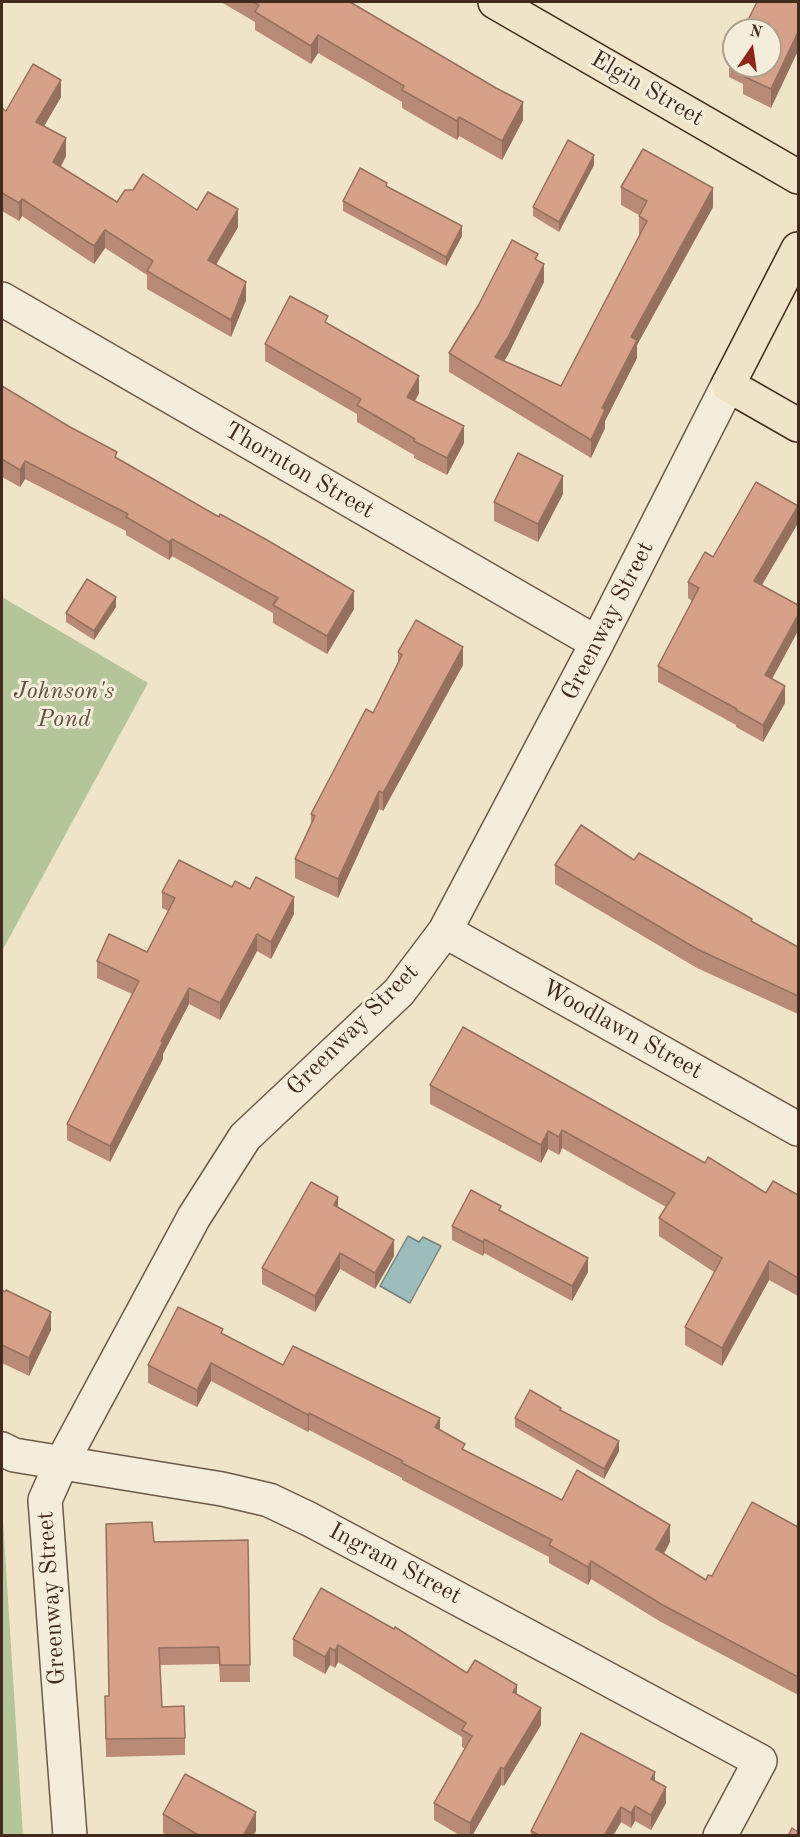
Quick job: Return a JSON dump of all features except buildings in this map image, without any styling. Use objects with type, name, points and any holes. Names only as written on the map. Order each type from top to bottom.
[{"type":"main road","name":"Elgin Street","points":[[495,2],[798,177]]},
{"type":"main road","name":"Greenway Street","points":[[728,385],[798,249]]},
{"type":"main road","points":[[728,385],[798,425]]},
{"type":"street","name":"Thornton Street","points":[[2,299],[597,643]]},
{"type":"street","name":"Greenway Street","points":[[70,1836],[45,1500],[61,1464],[194,1217],[245,1137],[399,992],[445,931],[597,643],[728,385]]},
{"type":"street","name":"Woodlawn Street","points":[[445,931],[798,1129]]},
{"type":"street","name":"Ingram Street","points":[[2,1449],[14,1455],[61,1464],[210,1487],[269,1500],[311,1520],[760,1761],[720,1836]]},
{"type":"green space","name":"Johnson's Pond","points":[[2,597],[148,683],[2,951]]},
{"type":"green space","points":[[2,1519],[3,1521],[23,1835],[2,1835]]},
{"type":"water","points":[[408,1236],[419,1242],[423,1237],[441,1246],[410,1303],[380,1286]]}]
